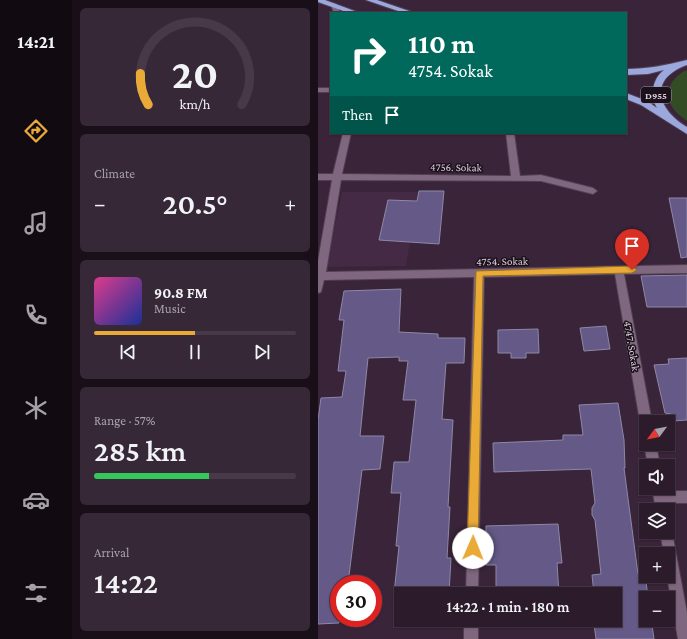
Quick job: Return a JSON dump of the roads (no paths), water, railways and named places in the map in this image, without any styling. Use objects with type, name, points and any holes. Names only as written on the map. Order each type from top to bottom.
[{"type":"highway","points":[[318,0],[335,9],[351,12]]},
{"type":"highway","points":[[370,0],[408,12]]},
{"type":"highway","name":"D955","points":[[627,72],[648,71],[685,62]]},
{"type":"highway","name":"D955","points":[[669,119],[659,106],[656,93],[659,81],[667,71],[685,62]]},
{"type":"highway","name":"D955","points":[[627,96],[644,104],[687,131]]},
{"type":"street","points":[[318,90],[330,90]]},
{"type":"street","points":[[318,289],[319,276],[347,134]]},
{"type":"street","points":[[510,134],[516,179]]},
{"type":"street","name":"4756. Sokak","points":[[318,177],[541,178],[593,191]]},
{"type":"street","name":"4754. Sokak","points":[[319,276],[687,269]]},
{"type":"street","name":"4747. Sokak","points":[[619,270],[645,415]]},
{"type":"street","points":[[472,587],[479,273]]},
{"type":"street","points":[[675,495],[687,497]]},
{"type":"street","points":[[667,539],[685,639]]},
{"type":"street","points":[[471,627],[471,639]]}]
